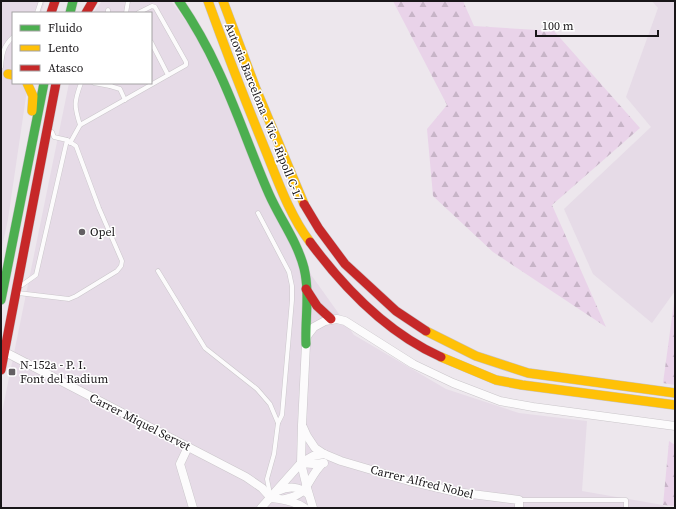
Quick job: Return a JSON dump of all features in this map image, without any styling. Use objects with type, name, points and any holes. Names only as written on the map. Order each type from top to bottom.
[{"type":"highway","points":[[51,12],[54,1]]},
{"type":"highway","points":[[58,12],[60,1]]},
{"type":"highway","points":[[70,12],[73,1]]},
{"type":"highway","points":[[87,12],[93,1]]},
{"type":"highway","points":[[179,1],[199,30],[215,62],[272,202],[296,246],[304,269],[306,289],[304,329],[306,344]]},
{"type":"highway","points":[[200,1],[209,19],[220,34]]},
{"type":"highway","name":"Autovia Barcelona - Vic - Ripoll C-17","points":[[208,1],[236,78],[289,209],[301,230],[350,291],[384,322],[425,350],[496,380],[522,385],[675,405]]},
{"type":"highway","name":"Autovia Barcelona - Vic - Ripoll C-17","points":[[223,1],[256,89],[303,202],[319,229],[345,264],[396,311],[433,335],[476,356],[528,372],[675,392]]},
{"type":"highway","points":[[21,201],[21,178],[34,101],[28,84]]},
{"type":"highway","points":[[1,300],[44,84]]},
{"type":"highway","points":[[1,370],[56,84]]},
{"type":"highway","points":[[43,154],[52,132],[62,84]]},
{"type":"highway","points":[[306,289],[318,308],[331,319]]},
{"type":"highway","points":[[588,394],[624,405],[675,412]]},
{"type":"street","points":[[313,508],[307,491],[301,463],[306,344],[307,336],[314,327],[331,319],[344,321],[413,364],[453,383],[500,400],[533,407],[675,426]]},
{"type":"street","name":"Carrer Miquel Servet","points":[[5,352],[254,482],[271,498]]},
{"type":"street","name":"Carrer Alfred Nobel","points":[[302,425],[316,448],[324,454],[341,461],[409,481],[519,504]]},
{"type":"street","points":[[188,447],[180,464],[193,508]]},
{"type":"street","points":[[261,508],[301,463],[313,456],[324,454]]},
{"type":"street","name":"Carrer Alfred Nobel","points":[[301,463],[313,464],[341,461]]},
{"type":"street","points":[[285,499],[295,497],[307,491],[315,472],[323,463]]},
{"type":"street","points":[[277,491],[295,487],[307,491]]},
{"type":"street","points":[[271,498],[285,499],[305,508]]},
{"type":"lane","points":[[37,12],[41,1]]},
{"type":"lane","points":[[126,12],[128,1]]},
{"type":"lane","points":[[140,12],[152,6],[155,7],[186,62],[186,65],[152,83]]},
{"type":"lane","points":[[7,72],[2,52],[4,47],[12,38]]},
{"type":"lane","points":[[152,44],[168,75]]},
{"type":"lane","points":[[80,125],[75,100],[81,84]]},
{"type":"lane","points":[[110,84],[120,88],[125,100]]},
{"type":"lane","points":[[16,291],[36,275],[69,141],[80,125],[125,100],[147,85]]},
{"type":"lane","points":[[16,291],[69,299],[117,271],[121,266],[122,261],[99,208],[76,146],[69,141],[54,137],[52,132]]},
{"type":"lane","points":[[258,214],[289,272],[292,286],[282,415],[278,423],[274,454],[267,479],[271,498]]},
{"type":"lane","points":[[158,271],[205,348],[264,396],[273,410],[278,423]]},
{"type":"lane","points":[[519,504],[626,500],[626,508]]},
{"type":"shaded area","points":[[1,1],[45,1],[41,12],[12,12],[12,84],[28,84],[8,219],[1,252]]},
{"type":"shaded area","points":[[102,1],[171,1],[196,35],[297,255],[354,335],[446,389],[519,413],[587,421],[582,491],[663,505],[666,508],[1,508],[1,417],[69,84],[152,84],[152,12],[94,12]]},
{"type":"shaded area","points":[[652,1],[675,1],[675,291],[652,323],[593,274],[564,209],[651,127],[626,97],[658,8]]},
{"type":"green space","points":[[393,1],[463,1],[474,26],[554,31],[640,128],[552,205],[606,327],[493,252],[433,196],[427,129],[447,105]]},
{"type":"green space","points":[[675,295],[675,385],[663,383]]},
{"type":"green space","points":[[669,441],[675,445],[675,506],[663,505]]},
{"type":"traffic: fast","points":[[70,12],[73,1]]},
{"type":"traffic: fast","points":[[179,1],[205,43],[214,61],[269,194],[293,239],[301,258],[307,287],[306,344]]},
{"type":"traffic: fast","points":[[1,300],[44,84]]},
{"type":"traffic: slow","points":[[208,1],[279,185],[290,209],[310,242]]},
{"type":"traffic: slow","points":[[223,1],[256,89],[304,204]]},
{"type":"traffic: slow","points":[[8,74],[12,75]]},
{"type":"traffic: slow","points":[[27,84],[33,96],[32,111]]},
{"type":"traffic: slow","points":[[426,331],[476,356],[528,373],[675,393]]},
{"type":"traffic: slow","points":[[441,357],[496,380],[522,385],[675,405]]},
{"type":"traffic: jam","points":[[51,12],[55,1]]},
{"type":"traffic: jam","points":[[87,12],[93,1]]},
{"type":"traffic: jam","points":[[1,370],[56,84]]},
{"type":"traffic: jam","points":[[304,204],[319,229],[345,264],[396,311],[426,331]]},
{"type":"traffic: jam","points":[[310,242],[337,276],[368,308],[403,335],[421,347],[441,357]]},
{"type":"traffic: jam","points":[[306,289],[317,306],[331,319]]},
{"type":"place","name":"Opel","points":[[82,232]]},
{"type":"place","name":"N-152a - P. I. Font del Radium","points":[[12,372]]}]
